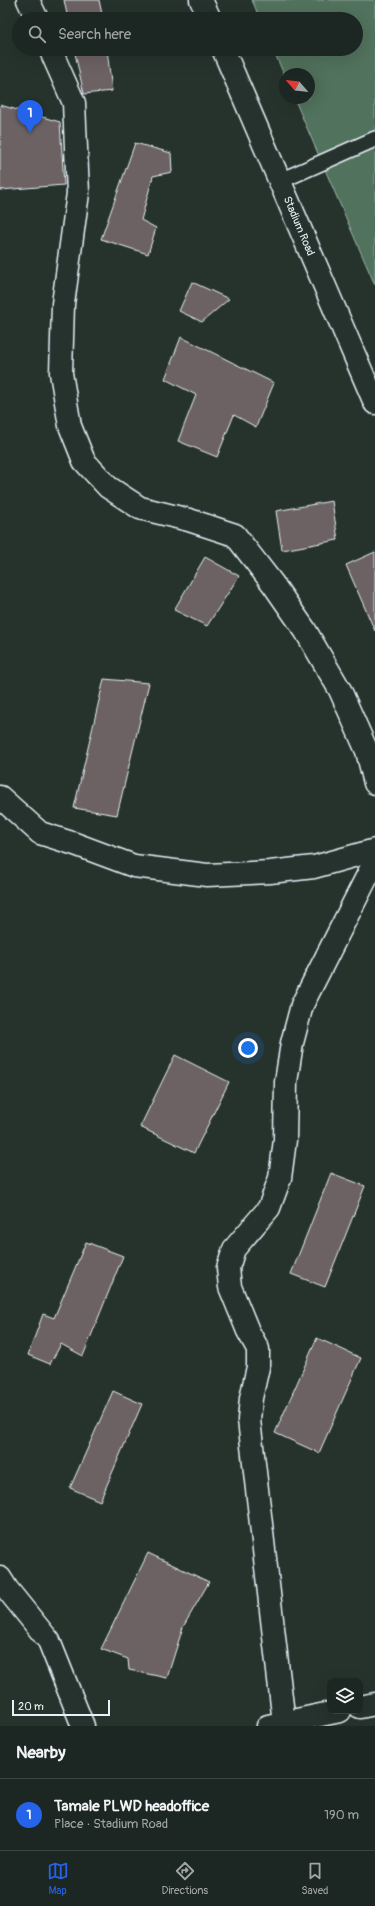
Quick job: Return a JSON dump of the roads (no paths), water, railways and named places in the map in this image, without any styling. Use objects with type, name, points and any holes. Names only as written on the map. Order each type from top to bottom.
[{"type":"street","points":[[28,0],[34,12]]},
{"type":"street","points":[[201,0],[207,12]]},
{"type":"street","points":[[53,56],[74,103],[78,193],[63,304],[61,373],[70,426],[84,461],[108,486],[140,508],[189,520],[234,535],[273,584],[305,630],[340,690],[368,751],[375,783]]},
{"type":"street","name":"Stadium Road","points":[[226,56],[375,403]]},
{"type":"street","points":[[0,797],[40,833],[75,844],[134,866],[207,875],[270,872],[314,867],[375,850]]},
{"type":"street","points":[[327,1714],[276,1724],[249,1428],[251,1398],[258,1367],[258,1349],[248,1331],[230,1287],[228,1268],[234,1249],[269,1208],[280,1178],[286,1140],[286,1082],[292,1043],[302,1005],[375,861]]},
{"type":"street","points":[[0,1578],[7,1589],[50,1642],[83,1726]]},
{"type":"street","points":[[363,1706],[375,1704]]},
{"type":"lane","points":[[280,181],[375,139]]},
{"type":"place","name":"Tamale PLWD headoffice","points":[[30,133]]}]
